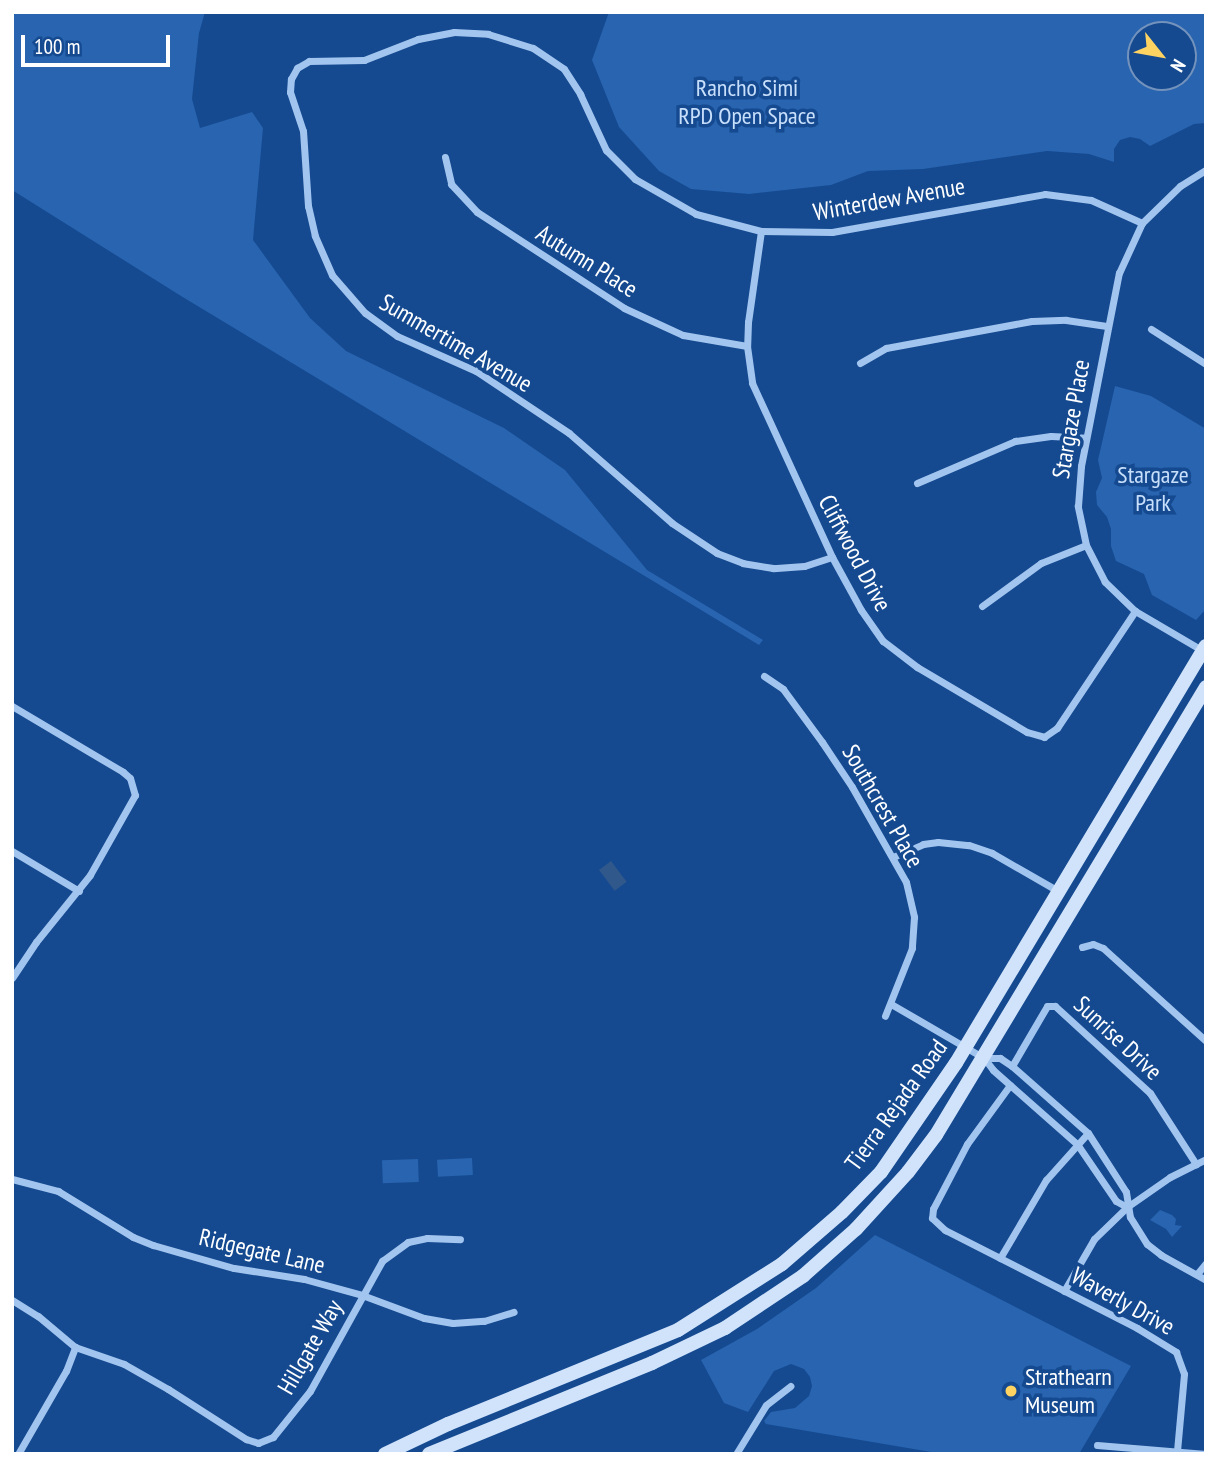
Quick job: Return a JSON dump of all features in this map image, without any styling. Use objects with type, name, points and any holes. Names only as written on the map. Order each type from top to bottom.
[{"type":"main road","name":"Tierra Rejada Road","points":[[385,1454],[448,1424],[666,1336],[709,1313],[782,1264],[832,1222],[881,1172],[966,1047],[1205,650]]},
{"type":"main road","name":"Tierra Rejada Road","points":[[429,1454],[688,1347],[752,1311],[803,1276],[856,1229],[908,1172],[936,1135],[1206,687]]},
{"type":"street","name":"Winterdew Avenue","points":[[345,62],[364,60],[418,39],[454,32],[488,34],[533,48],[564,69],[580,94],[606,150],[635,179],[696,214],[761,231],[832,232],[1045,194],[1091,201],[1142,223]]},
{"type":"street","name":"Summertime Avenue","points":[[345,62],[318,60],[302,64],[291,79],[290,92],[303,131],[309,206],[315,236],[332,275],[365,313],[397,335],[476,371],[569,433],[672,523],[717,553],[743,563],[773,568],[804,566],[832,557]]},
{"type":"street","name":"Autumn Place","points":[[445,156],[451,184],[477,212],[624,308],[683,335],[747,346]]},
{"type":"street","name":"Stargaze Place","points":[[1205,650],[1135,611],[1105,582],[1086,545],[1078,506],[1086,439],[1119,273],[1142,223],[1180,186],[1206,170]]},
{"type":"street","name":"Cliffwood Drive","points":[[761,231],[747,346],[758,400],[832,557],[861,610],[883,641],[917,667],[1036,737],[1051,735],[1057,728],[1135,611]]},
{"type":"street","points":[[860,363],[886,348],[1032,321],[1066,320],[1107,327]]},
{"type":"street","points":[[1151,330],[1206,364]]},
{"type":"street","points":[[916,483],[1015,441],[1051,436],[1086,439]]},
{"type":"street","points":[[982,606],[1041,563],[1086,545]]},
{"type":"street","name":"Southcrest Place","points":[[764,676],[783,689],[822,742],[893,857],[911,899],[914,932],[907,965],[885,1016]]},
{"type":"street","points":[[12,706],[123,772],[130,779],[135,795],[133,803],[79,891],[36,942],[12,978]]},
{"type":"street","points":[[893,857],[923,844],[946,842],[969,845],[992,853],[1059,892]]},
{"type":"street","points":[[12,851],[79,891]]},
{"type":"street","points":[[1082,947],[1093,944],[1103,948],[1206,1041]]},
{"type":"street","points":[[891,1004],[984,1058],[1010,1085],[1077,1144],[1116,1200],[1128,1207]]},
{"type":"street","name":"Sunrise Drive","points":[[1012,1066],[1047,1006],[1055,1006],[1150,1093],[1196,1164]]},
{"type":"street","points":[[984,1058],[1000,1058],[1012,1066],[1088,1133],[1126,1192],[1134,1225],[1147,1244],[1206,1280]]},
{"type":"street","name":"Waverly Drive","points":[[1010,1085],[967,1144],[933,1209],[932,1218],[945,1230],[1176,1352],[1184,1374],[1177,1451]]},
{"type":"street","points":[[1000,1258],[1033,1198],[1088,1133]]},
{"type":"street","points":[[1064,1291],[1094,1239],[1128,1207],[1170,1177],[1206,1159]]},
{"type":"street","name":"Ridgegate Lane","points":[[12,1180],[58,1191],[115,1227],[153,1245],[234,1268],[304,1279],[362,1295],[424,1318],[453,1323],[484,1321],[514,1312]]},
{"type":"street","name":"Hillgate Way","points":[[75,1347],[124,1364],[168,1388],[246,1439],[258,1443],[273,1437],[310,1391],[382,1261],[394,1251],[427,1238],[460,1239]]},
{"type":"street","points":[[1198,1274],[1206,1263]]},
{"type":"street","points":[[12,1300],[38,1315],[75,1347],[66,1371],[18,1454]]},
{"type":"street","points":[[736,1454],[766,1405],[790,1386]]},
{"type":"street","points":[[1097,1445],[1206,1454]]},
{"type":"green space","points":[[12,12],[205,12],[199,33],[192,99],[200,128],[252,112],[263,128],[253,240],[310,318],[346,351],[504,428],[565,470],[647,570],[763,640],[759,645],[181,296],[12,190]]},
{"type":"green space","name":"Rancho Simi RPD Open Space","points":[[609,12],[1206,12],[1206,123],[1194,124],[1150,146],[1140,139],[1130,137],[1120,140],[1114,149],[1114,162],[1089,154],[1047,151],[923,169],[868,171],[831,185],[749,194],[691,189],[659,171],[619,127],[592,60]]},
{"type":"green space","name":"Stargaze Park","points":[[1115,386],[1151,396],[1206,429],[1206,609],[1196,620],[1152,595],[1144,574],[1116,561],[1111,546],[1111,529],[1107,517],[1097,505],[1096,492],[1102,478],[1098,460]]},
{"type":"green space","points":[[472,1158],[473,1175],[438,1177],[437,1160]]},
{"type":"green space","points":[[418,1159],[419,1182],[383,1183],[382,1160]]},
{"type":"green space","points":[[1160,1210],[1176,1219],[1175,1225],[1182,1226],[1172,1237],[1166,1229],[1150,1220]]},
{"type":"green space","points":[[875,1235],[1131,1366],[1079,1454],[943,1454],[766,1424],[764,1421],[771,1412],[795,1408],[809,1396],[812,1386],[810,1377],[804,1369],[791,1364],[774,1371],[748,1412],[724,1403],[701,1360],[757,1329],[816,1288]]},
{"type":"shaded area","points":[[611,861],[627,882],[615,891],[599,870]]},
{"type":"place","name":"Strathearn Museum","points":[[1011,1391]]}]
